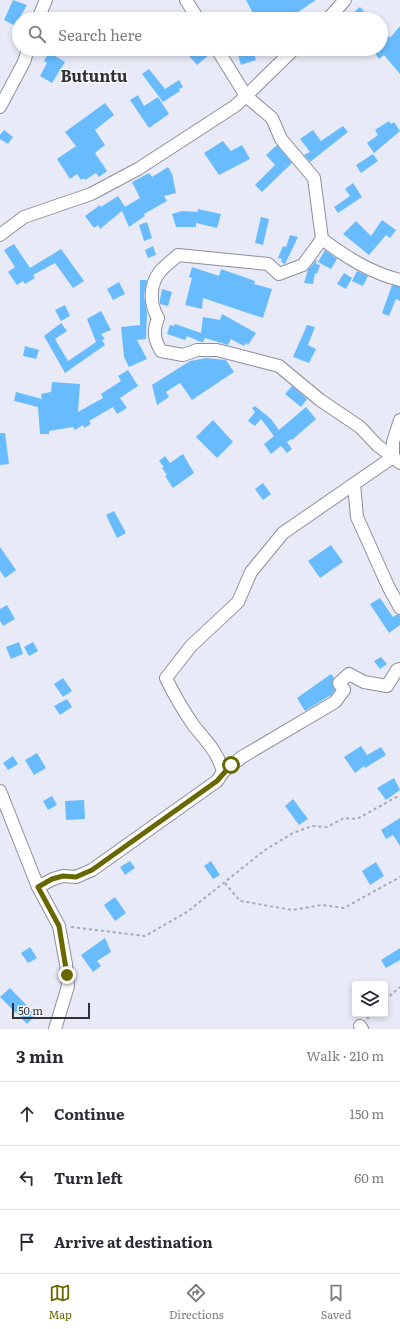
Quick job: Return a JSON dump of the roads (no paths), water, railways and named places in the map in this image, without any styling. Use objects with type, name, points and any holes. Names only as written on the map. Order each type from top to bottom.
[{"type":"street","points":[[41,12],[46,0]]},
{"type":"street","points":[[186,0],[194,12]]},
{"type":"street","points":[[334,12],[345,0]]},
{"type":"street","points":[[0,107],[26,56]]},
{"type":"street","points":[[221,56],[246,96],[272,118],[281,138],[314,178],[322,239],[340,253],[381,275],[400,280]]},
{"type":"street","points":[[0,235],[24,216],[91,194],[138,169],[219,118],[246,96],[287,56]]},
{"type":"street","points":[[322,239],[302,265],[279,274],[268,264],[178,255],[159,273],[152,291],[152,308],[158,318],[154,328],[154,340],[161,351],[183,355],[197,350],[217,350],[279,366],[320,400],[360,427],[377,445],[396,460]]},
{"type":"street","points":[[396,460],[392,442],[400,420]]},
{"type":"street","points":[[223,772],[220,760],[176,701],[166,678],[190,646],[238,602],[251,572],[283,533],[354,484],[396,460]]},
{"type":"street","points":[[354,484],[357,517],[388,586],[400,608]]},
{"type":"street","points":[[38,887],[52,879],[63,876],[76,877],[92,870],[204,791],[217,781],[223,772],[242,758],[335,702],[344,690],[339,683],[349,674],[364,682],[386,686],[396,670],[400,669]]},
{"type":"street","points":[[0,791],[38,887],[59,926],[66,964],[68,986],[55,1029]]},
{"type":"district","name":"Butuntu","points":[[94,75]]}]
